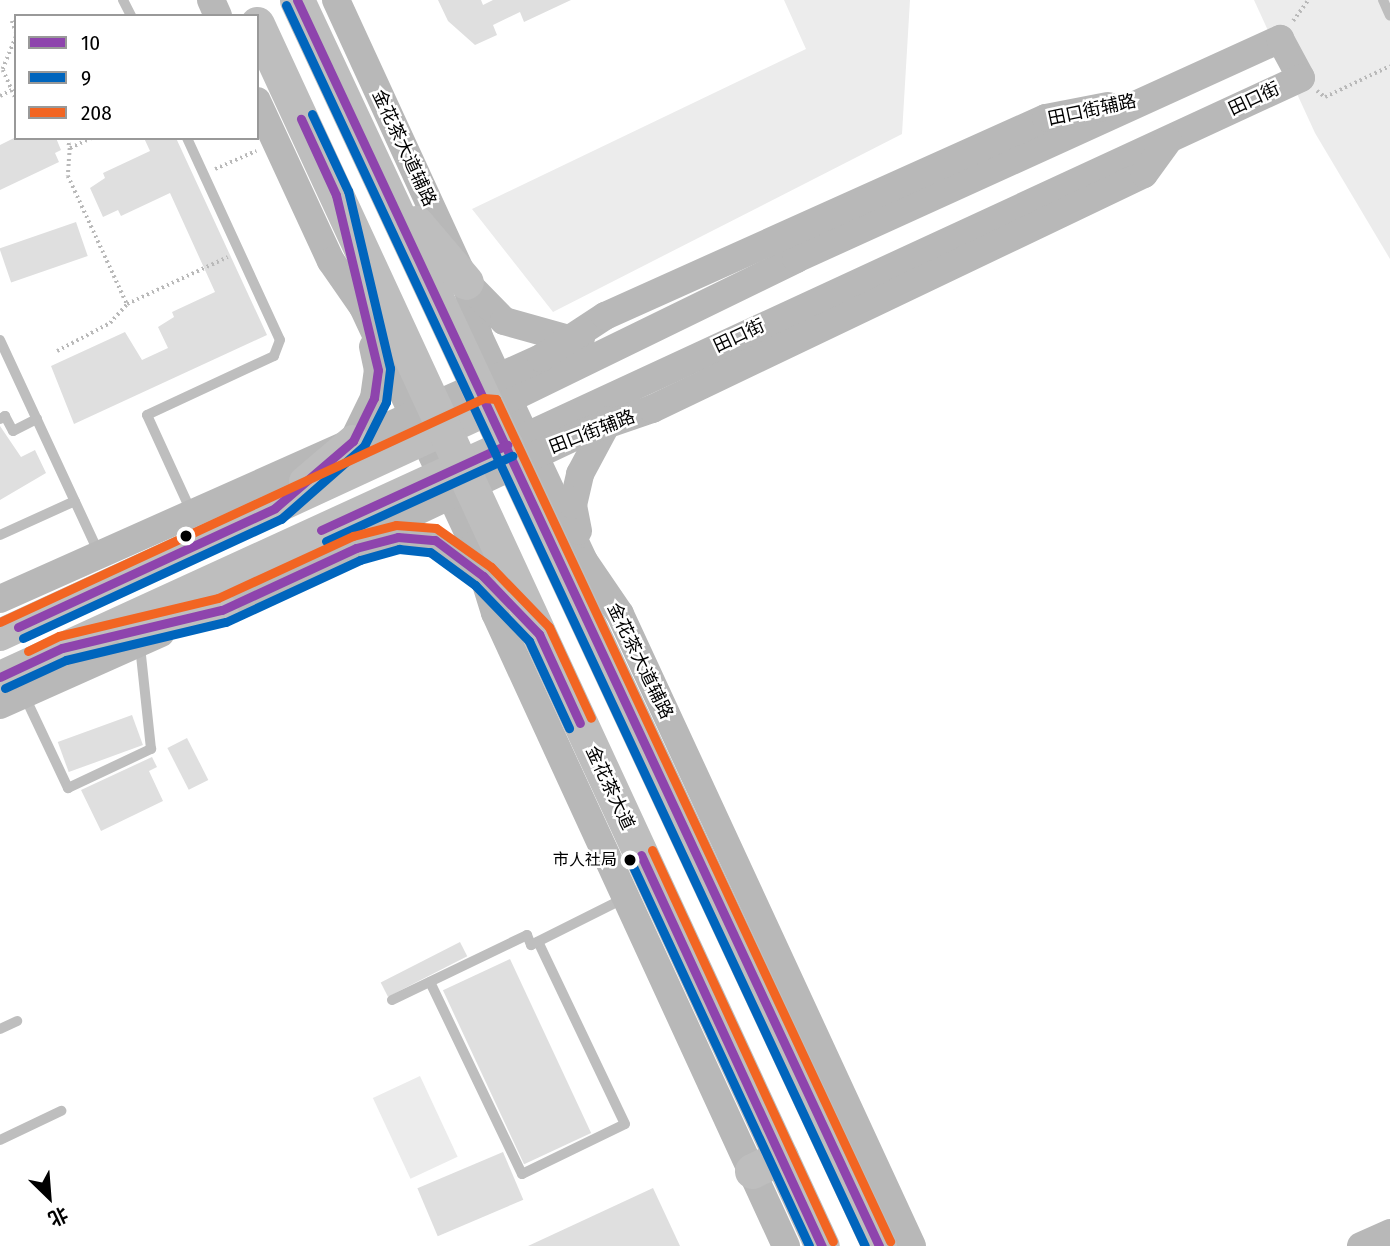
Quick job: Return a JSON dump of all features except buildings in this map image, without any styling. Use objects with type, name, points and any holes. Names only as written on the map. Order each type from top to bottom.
[{"type":"highway","points":[[297,0],[385,187],[494,393],[841,1129],[879,1246]]},
{"type":"highway","name":"金花茶大道","points":[[259,28],[336,195],[429,422],[456,480],[539,634],[767,1164],[822,1246]]},
{"type":"highway","points":[[385,187],[466,282]]},
{"type":"highway","points":[[336,195],[362,307]]},
{"type":"highway","points":[[483,576],[539,634]]},
{"type":"main road","points":[[0,635],[275,508],[429,422],[494,393]]},
{"type":"main road","points":[[275,508],[353,441]]},
{"type":"main road","name":"田口街","points":[[9,687],[62,648],[521,451]]},
{"type":"main road","points":[[62,648],[222,610]]},
{"type":"street","name":"金花茶大道辅路","points":[[335,0],[466,282],[494,393]]},
{"type":"street","name":"田口街","points":[[521,451],[660,372],[1014,222],[1169,138],[1301,78],[1280,39],[1155,96]]},
{"type":"street","name":"田口街辅路","points":[[494,393],[605,316],[790,247],[1046,118],[1155,96]]},
{"type":"street","points":[[0,599],[191,511],[353,441],[429,422],[362,307],[331,261],[259,105]]},
{"type":"street","name":"田口街辅路","points":[[521,451],[604,426],[665,403],[1014,222]]},
{"type":"street","points":[[494,393],[639,334],[790,247]]},
{"type":"street","points":[[466,282],[504,321],[569,339],[639,334]]},
{"type":"street","points":[[353,441],[374,398],[379,370],[362,307]]},
{"type":"street","points":[[584,561],[573,505],[580,474],[604,426],[660,372]]},
{"type":"street","name":"金花茶大道辅路","points":[[521,451],[584,561],[620,614],[841,1129],[912,1246]]},
{"type":"street","points":[[9,687],[222,610],[355,548],[456,480],[495,613],[626,898],[767,1164],[786,1246]]},
{"type":"street","points":[[355,548],[398,537],[435,540],[483,576]]},
{"type":"street","points":[[1362,1246],[1390,1233]]},
{"type":"lane","points":[[1383,0],[1390,16]]},
{"type":"lane","points":[[188,140],[280,340],[274,356],[147,415],[191,511]]},
{"type":"lane","points":[[0,340],[99,554]]},
{"type":"lane","points":[[0,419],[5,416],[13,431],[37,419]]},
{"type":"lane","points":[[0,535],[75,501]]},
{"type":"lane","points":[[9,687],[68,788],[151,749],[139,641]]},
{"type":"lane","points":[[391,1000],[527,935],[531,945],[626,898]]},
{"type":"lane","points":[[430,982],[522,1174],[625,1124],[538,942]]},
{"type":"lane","points":[[0,1029],[17,1021]]},
{"type":"lane","points":[[0,1140],[61,1111]]},
{"type":"path","points":[[12,21],[14,28]]},
{"type":"path","points":[[14,40],[3,70],[14,94]]},
{"type":"path","points":[[1301,78],[1325,97],[1390,66]]},
{"type":"path","points":[[0,96],[12,90]]},
{"type":"path","points":[[68,140],[71,148],[68,176],[127,304]]},
{"type":"path","points":[[71,148],[87,140]]},
{"type":"path","points":[[204,174],[251,152],[279,147]]},
{"type":"path","points":[[57,351],[110,323],[127,304],[230,256]]},
{"type":"shaded area","points":[[784,0],[910,0],[902,134],[553,312],[472,209],[806,49]]},
{"type":"shaded area","points":[[1254,0],[1390,0],[1390,259],[1315,133]]},
{"type":"shaded area","points":[[420,1076],[458,1157],[410,1179],[373,1098]]},
{"type":"transit line","name":"10","points":[[297,0],[879,1246]]},
{"type":"transit line","name":"9","points":[[286,5],[865,1246]]},
{"type":"transit line","name":"9","points":[[23,638],[281,519],[364,446],[386,402],[390,368],[348,191],[312,114]]},
{"type":"transit line","name":"10","points":[[18,627],[275,508],[353,441],[374,398],[378,370],[336,195],[301,119]]},
{"type":"transit line","name":"208","points":[[0,622],[484,398],[496,399],[890,1241]]},
{"type":"transit line","name":"10","points":[[321,530],[507,445]]},
{"type":"transit line","name":"9","points":[[326,541],[512,456]]},
{"type":"transit line","name":"208","points":[[28,651],[59,636],[218,598],[353,536],[396,525],[436,528],[491,567],[549,627],[591,718]]},
{"type":"transit line","name":"10","points":[[0,677],[62,648],[222,610],[356,548],[398,537],[435,540],[483,576],[539,634],[580,723]]},
{"type":"transit line","name":"9","points":[[5,688],[66,660],[226,622],[360,560],[399,549],[430,552],[475,585],[529,641],[569,728]]},
{"type":"transit line","name":"208","points":[[652,850],[833,1241]]},
{"type":"transit line","name":"10","points":[[641,855],[822,1246]]},
{"type":"transit line","name":"9","points":[[630,860],[809,1246]]},
{"type":"place","name":"市人社局","points":[[630,860]]}]
